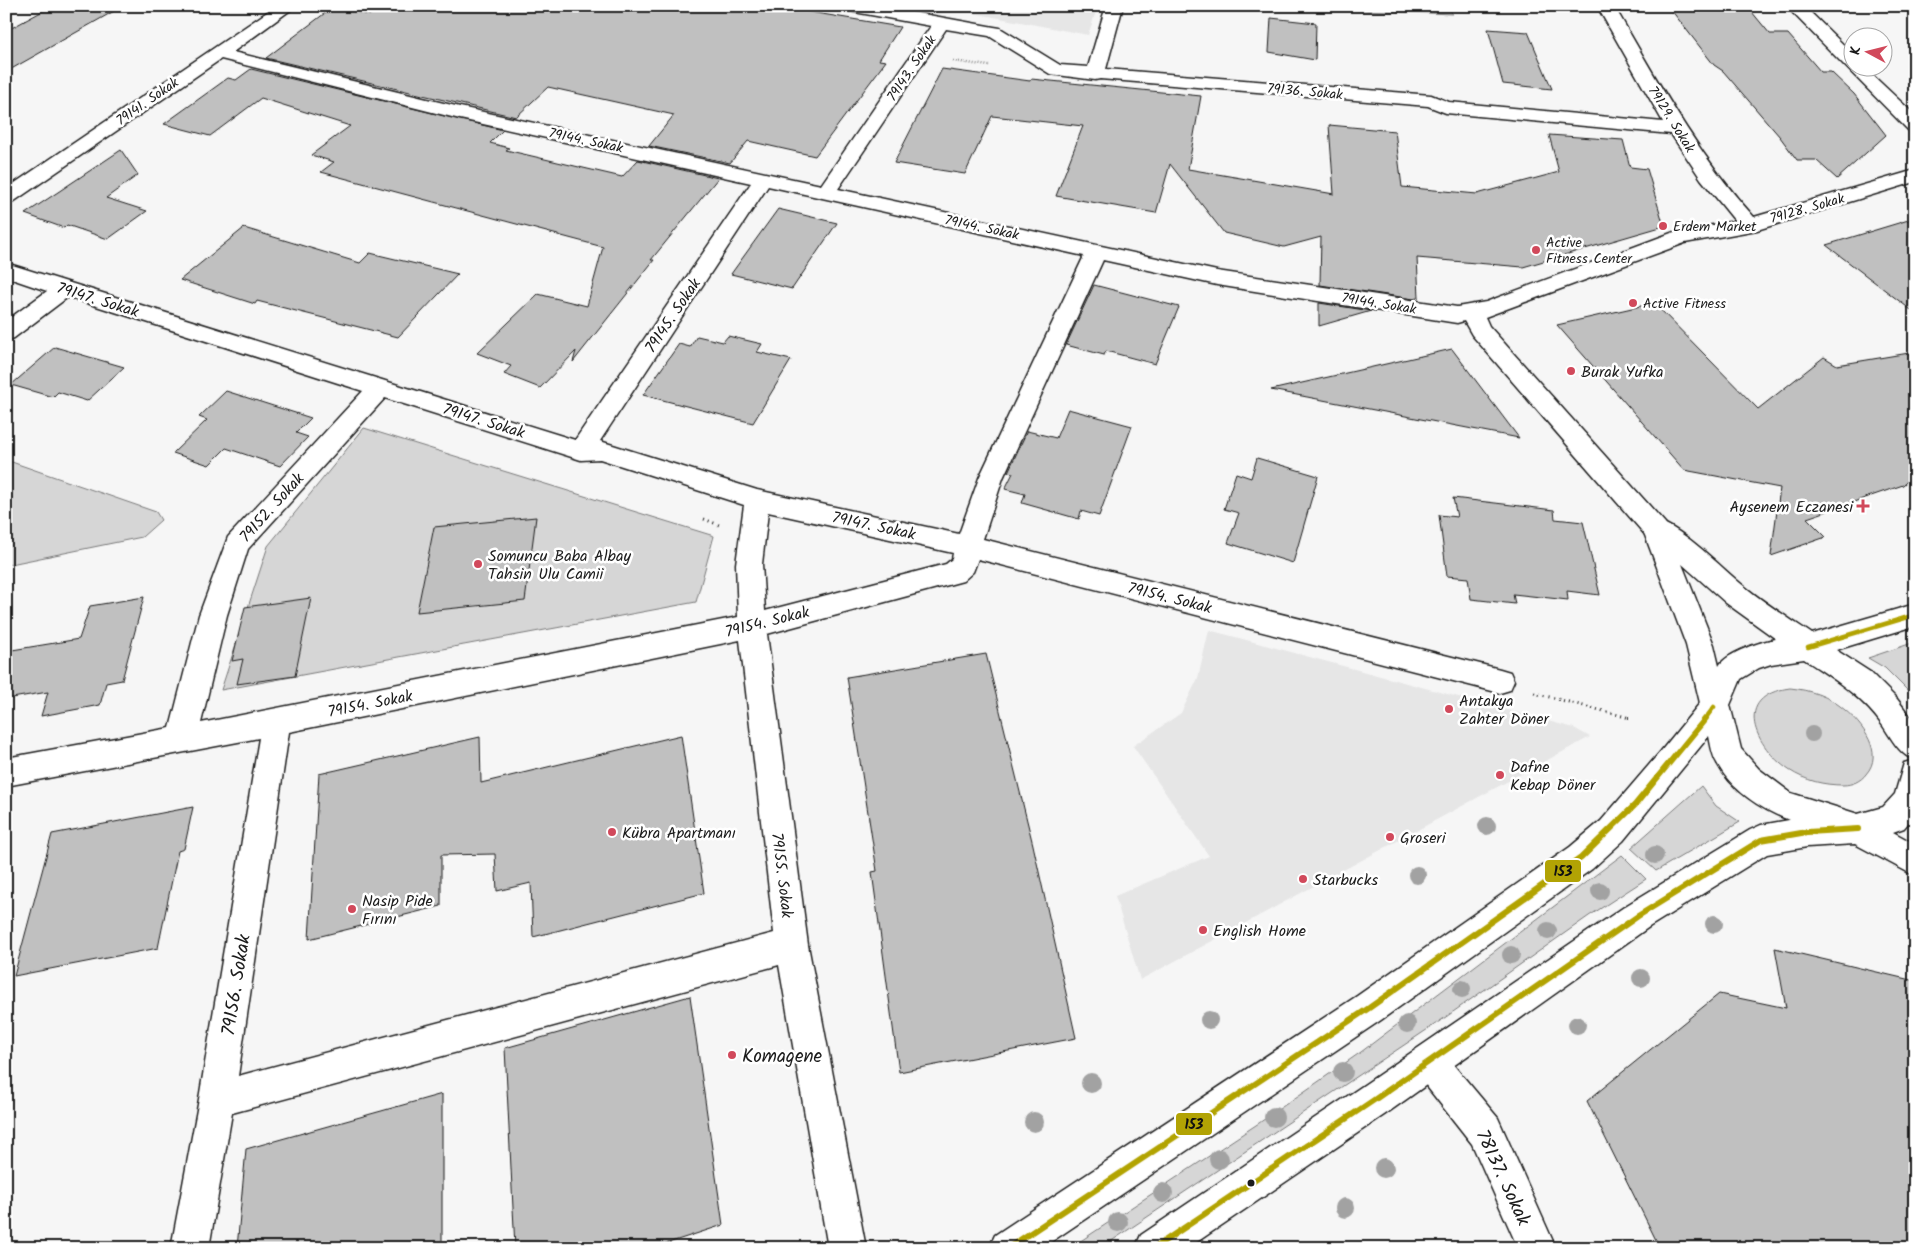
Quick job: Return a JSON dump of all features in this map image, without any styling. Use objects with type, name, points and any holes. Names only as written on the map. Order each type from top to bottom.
[{"type":"street","name":"79141. Sokak","points":[[6,198],[288,6]]},
{"type":"street","points":[[1095,75],[1115,6]]},
{"type":"street","name":"79129. Sokak","points":[[1605,6],[1677,129],[1730,203],[1750,224]]},
{"type":"street","points":[[1794,6],[1844,57]]},
{"type":"street","name":"79143. Sokak","points":[[826,192],[942,22],[853,7]]},
{"type":"street","name":"79136. Sokak","points":[[942,22],[994,32],[1056,70],[1095,75],[1431,101],[1446,106],[1677,129]]},
{"type":"street","name":"79144. Sokak","points":[[217,53],[460,113],[1217,278],[1457,315],[1471,312]]},
{"type":"street","points":[[1866,78],[1911,118]]},
{"type":"street","name":"79128. Sokak","points":[[1471,312],[1489,308],[1681,237],[1750,224],[1915,176]]},
{"type":"street","name":"79145. Sokak","points":[[581,451],[763,179]]},
{"type":"street","points":[[968,546],[991,478],[1096,252]]},
{"type":"street","name":"79147. Sokak","points":[[6,270],[581,451],[600,450],[757,500],[968,546]]},
{"type":"street","points":[[11,325],[64,289]]},
{"type":"street","points":[[1471,312],[1480,330],[1656,530],[1702,564],[1736,596],[1860,681],[1887,708],[1915,747]]},
{"type":"street","name":"79152. Sokak","points":[[181,739],[192,703],[213,615],[237,544],[381,387]]},
{"type":"street","name":"79155. Sokak","points":[[757,500],[749,564],[752,626],[792,945],[847,1248]]},
{"type":"street","points":[[1656,530],[1700,645],[1714,707],[1728,755],[1748,779],[1781,803],[1858,829],[1915,861]]},
{"type":"street","name":"79154. Sokak","points":[[6,772],[276,722],[752,626],[954,573],[964,564],[968,546],[1500,682]]},
{"type":"street","points":[[1008,1248],[1369,1008],[1581,858],[1612,831],[1672,761],[1714,707],[1731,671],[1750,659],[1771,652],[1808,647],[1915,615]]},
{"type":"street","name":"79156. Sokak","points":[[190,1248],[217,1099],[276,722]]},
{"type":"street","points":[[1154,1248],[1429,1062],[1638,916],[1761,840],[1807,832],[1858,829],[1893,818],[1906,803],[1914,783],[1915,773]]},
{"type":"street","points":[[217,1099],[792,945]]},
{"type":"street","name":"78137. Sokak","points":[[1429,1062],[1485,1131],[1537,1248]]},
{"type":"path","points":[[703,519],[722,526]]},
{"type":"path","points":[[1528,692],[1630,718]]},
{"type":"shaded area","points":[[936,6],[1098,6],[1088,35]]},
{"type":"shaded area","points":[[1449,6],[1452,14],[1294,7]]},
{"type":"shaded area","points":[[364,428],[714,536],[696,602],[221,690],[268,546]]},
{"type":"shaded area","points":[[6,460],[156,512],[161,520],[142,537],[6,565]]},
{"type":"shaded area","points":[[1209,630],[1574,728],[1590,737],[1140,980],[1115,896],[1209,856],[1133,746],[1181,713],[1198,678]]},
{"type":"shaded area","points":[[1915,642],[1915,689],[1910,693],[1885,668],[1868,658]]},
{"type":"shaded area","points":[[1790,688],[1805,690],[1826,697],[1839,705],[1858,723],[1869,739],[1873,757],[1871,766],[1862,779],[1843,785],[1809,780],[1789,770],[1767,749],[1759,736],[1755,723],[1755,711],[1760,701],[1772,693]]},
{"type":"shaded area","points":[[1701,786],[1716,806],[1740,822],[1656,871],[1631,848]]},
{"type":"shaded area","points":[[1622,855],[1646,879],[1589,916],[1443,1019],[1101,1248],[1070,1248],[1259,1123],[1361,1052]]},
{"type":"building","points":[[52,6],[123,6],[6,72],[6,31]]},
{"type":"building","points":[[371,6],[774,6],[900,27],[879,60],[886,61],[815,156],[748,141],[730,163],[649,146],[674,115],[548,87],[516,117],[266,58],[333,7],[370,15]]},
{"type":"building","points":[[1668,6],[1747,6],[1770,34],[1788,34],[1821,72],[1831,72],[1854,94],[1886,135],[1837,179],[1816,160],[1797,160],[1780,137],[1723,71],[1714,65]]},
{"type":"building","points":[[1271,18],[1316,23],[1315,60],[1269,52]]},
{"type":"building","points":[[1488,29],[1528,32],[1552,89],[1503,84]]},
{"type":"building","points":[[251,69],[503,130],[490,143],[509,148],[506,150],[622,177],[638,160],[718,178],[651,260],[654,260],[573,362],[576,351],[540,388],[504,374],[511,366],[477,353],[538,294],[587,306],[603,247],[321,172],[334,162],[311,155],[350,126],[261,98],[210,136],[164,124],[228,78],[236,80]]},
{"type":"building","points":[[942,69],[1030,81],[1031,79],[1201,96],[1188,169],[1334,194],[1329,125],[1395,131],[1402,187],[1477,194],[1559,172],[1549,135],[1623,140],[1630,167],[1647,169],[1664,226],[1523,267],[1417,258],[1419,297],[1414,299],[1320,285],[1321,237],[1284,247],[1224,233],[1170,164],[1156,213],[1056,196],[1083,126],[992,116],[965,174],[894,163]]},
{"type":"building","points":[[121,150],[138,175],[106,198],[147,211],[108,239],[67,225],[64,228],[25,214]]},
{"type":"building","points":[[778,209],[837,223],[792,289],[731,274]]},
{"type":"building","points":[[1915,218],[1915,313],[1826,245]]},
{"type":"building","points":[[244,228],[360,263],[370,253],[458,274],[398,337],[257,301],[255,304],[180,280]]},
{"type":"building","points":[[1094,285],[1179,307],[1155,364],[1106,351],[1104,355],[1066,345]]},
{"type":"building","points":[[1319,303],[1371,311],[1319,326]]},
{"type":"building","points":[[1654,303],[1758,409],[1824,357],[1837,365],[1915,352],[1915,474],[1903,485],[1807,518],[1826,537],[1771,556],[1780,488],[1684,470],[1557,325]]},
{"type":"building","points":[[697,336],[723,342],[728,336],[762,344],[757,352],[791,360],[753,423],[643,395],[679,344],[690,347]]},
{"type":"building","points":[[55,347],[124,367],[87,401],[58,392],[53,397],[11,385]]},
{"type":"building","points":[[1452,349],[1519,438],[1271,390]]},
{"type":"building","points":[[226,391],[311,418],[296,433],[308,437],[280,466],[226,448],[209,465],[173,453],[207,420],[199,417]]},
{"type":"building","points":[[1068,409],[1132,426],[1099,516],[1081,511],[1079,519],[1022,503],[1025,494],[1005,489],[1013,473],[1008,472],[1027,431],[1056,438]]},
{"type":"building","points":[[1257,458],[1318,476],[1293,563],[1228,543],[1239,513],[1224,509],[1236,473],[1251,478]]},
{"type":"building","points":[[1453,498],[1554,510],[1555,519],[1583,522],[1600,595],[1567,591],[1568,600],[1513,594],[1515,604],[1471,599],[1468,578],[1447,576],[1439,515],[1457,517]]},
{"type":"building","name":"Somuncu Baba Albay Tahsin Ulu Camii","points":[[536,517],[525,601],[417,612],[434,527]]},
{"type":"building","points":[[144,597],[122,680],[106,683],[100,705],[41,716],[48,692],[6,699],[6,651],[79,639],[90,606]]},
{"type":"building","points":[[311,598],[295,676],[237,684],[243,659],[232,661],[245,607]]},
{"type":"building","points":[[986,654],[1033,845],[1076,1038],[899,1072],[872,872],[877,871],[847,677]]},
{"type":"building","points":[[681,735],[704,893],[533,937],[531,883],[497,891],[495,854],[441,855],[441,906],[309,939],[319,774],[480,737],[481,783]]},
{"type":"building","points":[[193,807],[184,849],[178,851],[158,948],[14,976],[52,834]]},
{"type":"building","points":[[1775,948],[1915,981],[1915,1248],[1660,1248],[1587,1101],[1719,994],[1786,1008]]},
{"type":"building","points":[[690,996],[723,1225],[653,1248],[515,1248],[505,1048]]},
{"type":"building","points":[[442,1094],[442,1248],[237,1248],[246,1149]]},
{"type":"transit line","name":"153","points":[[1808,647],[1915,615]]},
{"type":"transit line","name":"153","points":[[1008,1248],[1369,1008],[1581,858],[1635,805],[1714,707]]},
{"type":"transit line","name":"153","points":[[1154,1248],[1374,1100],[1638,916],[1761,840],[1807,832],[1858,829]]},
{"type":"place","name":"Erdem Market","points":[[1663,226]]},
{"type":"place","name":"Active Fitness Center","points":[[1536,250]]},
{"type":"place","name":"Active Fitness","points":[[1633,303]]},
{"type":"place","name":"Burak Yufka","points":[[1571,371]]},
{"type":"place","name":"Aysenem Eczanesi","points":[[1863,506]]},
{"type":"place","name":"Somuncu Baba Albay Tahsin Ulu Camii","points":[[478,564]]},
{"type":"place","name":"Antakya Zahter Döner","points":[[1449,709]]},
{"type":"place","name":"Dafne Kebap Döner","points":[[1500,775]]},
{"type":"place","name":"Kübra Apartmanı","points":[[612,832]]},
{"type":"place","name":"Groseri","points":[[1390,837]]},
{"type":"place","name":"Starbucks","points":[[1303,879]]},
{"type":"place","name":"Nasip Pide Fırını","points":[[352,909]]},
{"type":"place","name":"English Home","points":[[1203,930]]},
{"type":"place","name":"Komagene","points":[[732,1055]]}]
